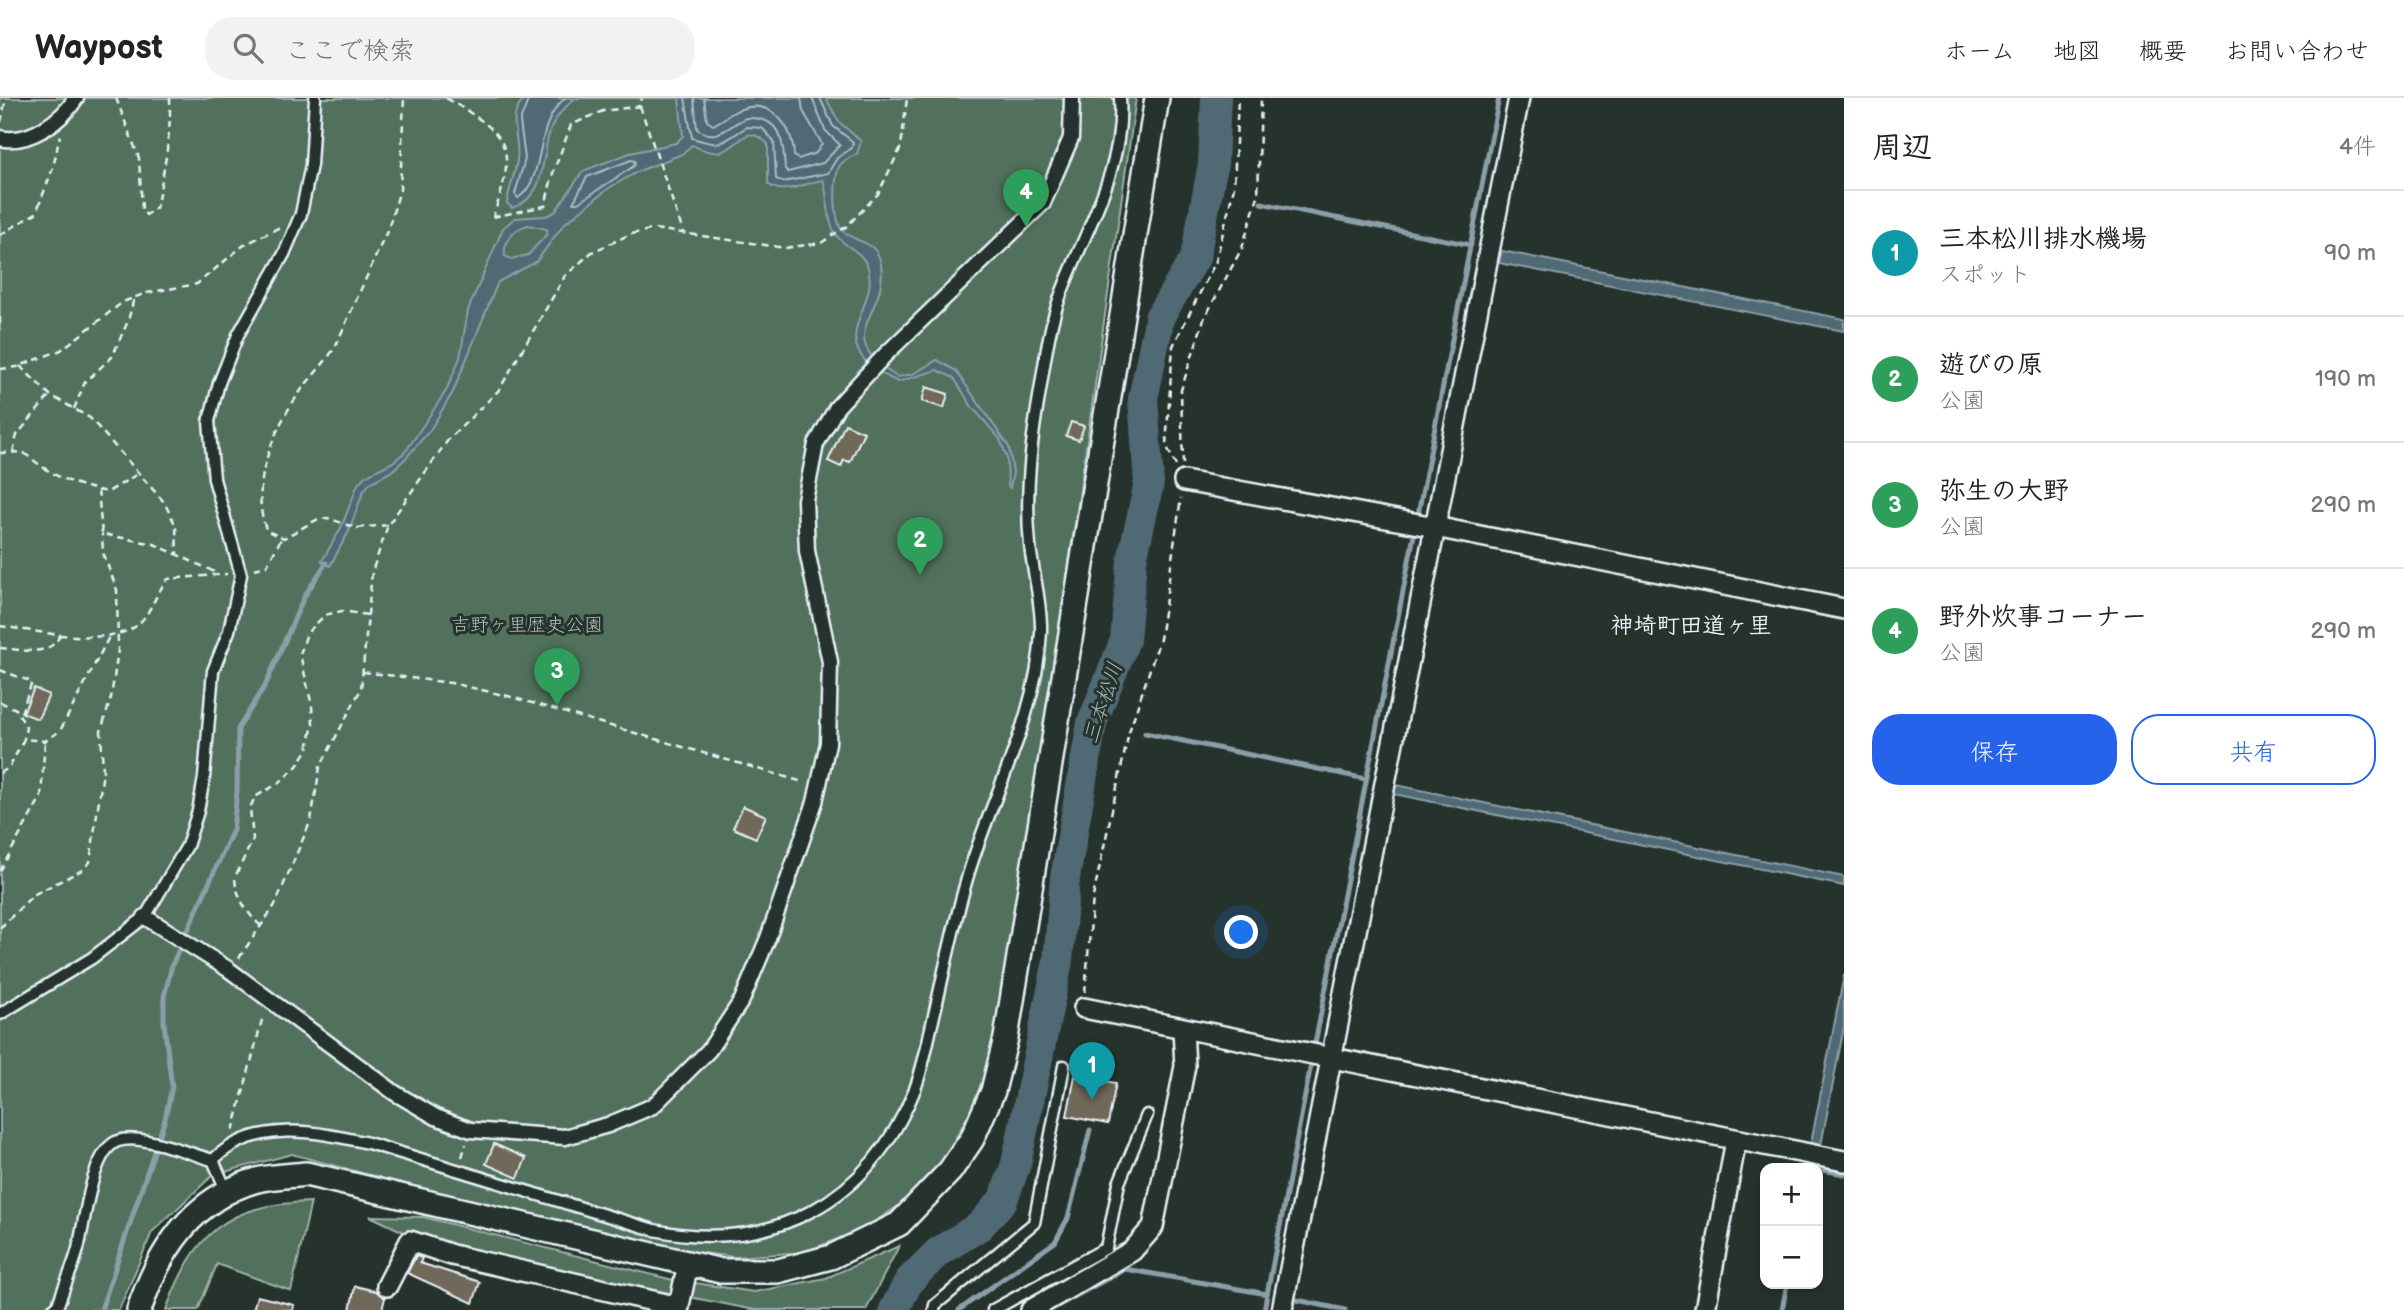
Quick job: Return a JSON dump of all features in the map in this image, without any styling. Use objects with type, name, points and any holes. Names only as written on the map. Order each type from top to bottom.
[{"type":"street","points":[[0,138],[17,140],[34,135],[57,118],[76,98]]},
{"type":"street","points":[[145,917],[229,969],[395,1093],[436,1117],[471,1130],[565,1137],[608,1125],[653,1106],[709,1050],[742,1000],[795,862],[819,787],[828,743],[830,662],[807,551],[805,500],[817,444],[838,407],[884,356],[1043,203],[1072,138],[1072,98]]},
{"type":"street","points":[[139,1310],[150,1276],[182,1225],[214,1198],[258,1180],[306,1174],[721,1271],[778,1271],[831,1257],[899,1224],[950,1171],[972,1139],[993,1091],[1008,1024],[1157,98]]},
{"type":"street","points":[[1282,1310],[1320,1055],[1422,525],[1519,98]]},
{"type":"street","points":[[1184,481],[1422,525],[1844,609]]},
{"type":"street","points":[[1084,1008],[1844,1161]]},
{"type":"street","points":[[1031,1310],[1132,1251],[1153,1227],[1185,1066],[1183,1029]]},
{"type":"street","points":[[1705,1310],[1736,1140]]},
{"type":"street","points":[[387,1286],[410,1241],[452,1255],[678,1308],[688,1264]]},
{"type":"lane","points":[[0,1014],[92,958],[145,917],[187,846],[198,811],[213,671],[229,631],[241,575],[214,479],[209,421],[219,383],[238,335],[284,254],[300,214],[311,165],[315,98]]},
{"type":"lane","points":[[213,1160],[230,1144],[267,1132],[324,1133],[654,1230],[683,1236],[722,1236],[773,1230],[810,1213],[866,1168],[895,1129],[915,1089],[969,873],[1014,753],[1032,681],[1041,631],[1027,513],[1038,401],[1060,296],[1118,151],[1122,124],[1120,98]]},
{"type":"lane","points":[[934,1310],[935,1306],[1034,1223],[1064,1066]]},
{"type":"lane","points":[[993,1310],[1106,1248],[1119,1184],[1147,1115]]},
{"type":"lane","points":[[52,1310],[58,1305],[78,1250],[93,1180],[107,1147],[119,1140],[137,1140],[213,1160]]},
{"type":"lane","points":[[213,1160],[228,1192]]},
{"type":"path","points":[[0,127],[6,98]]},
{"type":"path","points":[[116,98],[139,158],[142,209],[146,215],[156,208],[164,173],[170,98]]},
{"type":"path","points":[[282,537],[267,531],[262,520],[259,508],[265,472],[288,409],[313,374],[326,363],[388,229],[400,190],[404,98]]},
{"type":"path","points":[[446,98],[484,120],[500,135],[506,154],[507,176],[493,217],[545,206],[553,173],[571,125],[603,111],[640,106]]},
{"type":"path","points":[[642,98],[640,106],[683,232]]},
{"type":"path","points":[[229,969],[244,952],[275,905],[311,820],[320,767],[361,689],[372,572],[388,525],[448,440],[499,390],[565,276],[592,252],[631,234],[656,229],[785,248],[821,243],[847,226],[878,194],[901,147],[907,98]]},
{"type":"path","points":[[1184,481],[1166,445],[1173,346],[1216,261],[1234,187],[1238,98]]},
{"type":"path","points":[[1084,1008],[1093,897],[1129,732],[1160,639],[1184,481],[1181,390],[1204,319],[1242,248],[1258,196],[1261,98]]},
{"type":"path","points":[[0,235],[36,213],[60,145],[57,118]]},
{"type":"path","points":[[0,369],[20,366],[61,350],[123,302],[146,293],[197,284],[244,245],[300,214]]},
{"type":"path","points":[[74,409],[85,382],[112,356],[128,321],[134,298]]},
{"type":"path","points":[[0,317],[0,328]]},
{"type":"path","points":[[20,366],[50,395],[90,418],[164,502],[176,526],[177,554]]},
{"type":"path","points":[[13,453],[16,435],[50,395]]},
{"type":"path","points":[[0,453],[23,452],[50,474],[79,487],[108,492],[139,473]]},
{"type":"path","points":[[0,928],[33,895],[82,870],[90,862],[103,772],[101,731],[111,698],[118,633],[117,590],[103,553],[98,490]]},
{"type":"path","points":[[0,626],[109,637],[133,628],[143,619],[168,579],[241,575],[267,566],[282,537],[318,519],[328,518],[356,528],[388,525]]},
{"type":"path","points":[[102,534],[154,544],[219,575]]},
{"type":"path","points":[[261,926],[253,919],[240,898],[235,877],[253,839],[250,808],[255,797],[279,783],[297,766],[307,749],[313,723],[312,706],[300,654],[307,633],[325,615],[342,611],[368,615]]},
{"type":"path","points":[[0,648],[34,652],[48,648],[59,640],[61,633]]},
{"type":"path","points":[[24,739],[45,741],[60,732],[109,637]]},
{"type":"path","points":[[0,670],[32,682],[20,716]]},
{"type":"path","points":[[363,672],[451,683],[508,696],[819,787]]},
{"type":"path","points":[[0,702],[16,709],[26,727],[24,739],[9,768],[0,773]]},
{"type":"path","points":[[0,871],[41,797],[45,741]]},
{"type":"path","points":[[230,1144],[260,1022],[271,1000]]},
{"type":"path","points":[[458,1171],[471,1130]]},
{"type":"green space","name":"吉野ヶ里歴史公園","points":[[0,98],[1136,98],[1077,511],[992,1057],[969,1114],[942,1162],[909,1199],[863,1229],[805,1252],[735,1257],[678,1250],[455,1198],[292,1154],[213,1175],[152,1232],[119,1310],[0,1310]]},
{"type":"green space","points":[[311,1202],[291,1291],[217,1264],[198,1310],[166,1310],[189,1260],[202,1242],[218,1228],[236,1216],[257,1209]]},
{"type":"green space","points":[[370,1216],[423,1217],[669,1279],[754,1292],[826,1278],[899,1246],[866,1310],[755,1310],[496,1259],[412,1236]]},
{"type":"water","points":[[526,98],[575,98],[553,123],[537,187],[523,203],[512,208],[507,203],[518,152],[516,112]]},
{"type":"water","points":[[679,98],[826,98],[839,122],[861,141],[857,154],[840,165],[835,200],[840,227],[850,236],[872,247],[881,265],[881,282],[864,336],[867,349],[877,362],[897,377],[913,374],[937,360],[956,371],[1009,447],[1013,473],[1010,488],[1007,458],[1000,439],[972,407],[954,378],[937,370],[898,382],[873,368],[860,353],[855,339],[870,281],[867,265],[833,230],[823,180],[788,189],[774,188],[768,184],[768,144],[760,137],[748,135],[727,150],[719,152],[692,145],[682,154],[639,171],[609,188],[564,224],[536,262],[498,282],[453,392],[430,430],[392,471],[370,483],[363,492],[349,531],[330,566],[322,561],[341,528],[358,484],[365,476],[393,462],[406,451],[446,391],[460,358],[468,310],[503,228],[515,218],[546,216],[555,212],[583,171],[630,153],[676,143],[683,136]],"holes":[[[528,225],[547,229],[547,234],[528,255],[511,259],[505,256],[510,236],[518,229]]]},
{"type":"water","points":[[1502,251],[1844,319],[1844,331],[1499,263]]},
{"type":"water","points":[[1396,785],[1844,877],[1844,886],[1394,794]]},
{"type":"water","points":[[1844,975],[1844,1027],[1821,1145],[1811,1143]]},
{"type":"building","points":[[926,387],[948,394],[944,408],[922,401]]},
{"type":"building","points":[[1071,422],[1084,426],[1079,440],[1066,436]]},
{"type":"building","points":[[845,424],[864,432],[850,462],[844,460],[841,467],[828,461]]},
{"type":"building","points":[[34,688],[49,695],[38,719],[23,713]]},
{"type":"building","points":[[743,806],[766,816],[756,838],[733,828]]},
{"type":"building","points":[[1075,1076],[1116,1083],[1108,1124],[1067,1116]]},
{"type":"building","points":[[494,1144],[526,1158],[518,1178],[486,1164]]},
{"type":"building","points":[[416,1256],[422,1258],[420,1263],[480,1282],[473,1303],[407,1273]]},
{"type":"building","points":[[355,1286],[376,1291],[385,1298],[382,1310],[350,1310]]},
{"type":"building","points":[[257,1296],[294,1305],[293,1310],[253,1310]]},
{"type":"waterway","name":"三本松川","points":[[894,1310],[909,1281],[938,1252],[980,1226],[1003,1200],[1016,1164],[1058,961],[1065,878],[1092,723],[1125,640],[1132,560],[1149,483],[1143,399],[1160,316],[1195,258],[1213,164],[1216,98]]},
{"type":"waterway","points":[[1314,1049],[1499,98]]},
{"type":"waterway","points":[[1261,203],[1471,245]]},
{"type":"waterway","points":[[101,1310],[165,1119],[172,1087],[164,1023],[164,997],[172,965],[233,830],[237,792],[238,729],[266,684],[304,597],[326,563]]},
{"type":"waterway","points":[[1145,733],[1366,779]]},
{"type":"waterway","points":[[1264,1310],[1312,1059]]},
{"type":"waterway","points":[[959,1310],[1055,1242],[1068,1218],[1090,1130]]},
{"type":"waterway","points":[[1823,1170],[1844,1174]]},
{"type":"waterway","points":[[1050,1310],[1125,1269],[1267,1294]]},
{"type":"waterway","points":[[1782,1310],[1786,1289]]},
{"type":"waterway","points":[[1297,1300],[1345,1310]]},
{"type":"place","name":"野外炊事コーナー","points":[[1026,227]]},
{"type":"place","name":"遊びの原","points":[[920,575]]},
{"type":"place","name":"弥生の大野","points":[[557,706]]},
{"type":"place","name":"三本松川排水機場","points":[[1092,1100]]},
{"type":"district","name":"神埼町田道ヶ里","points":[[1691,626]]}]
